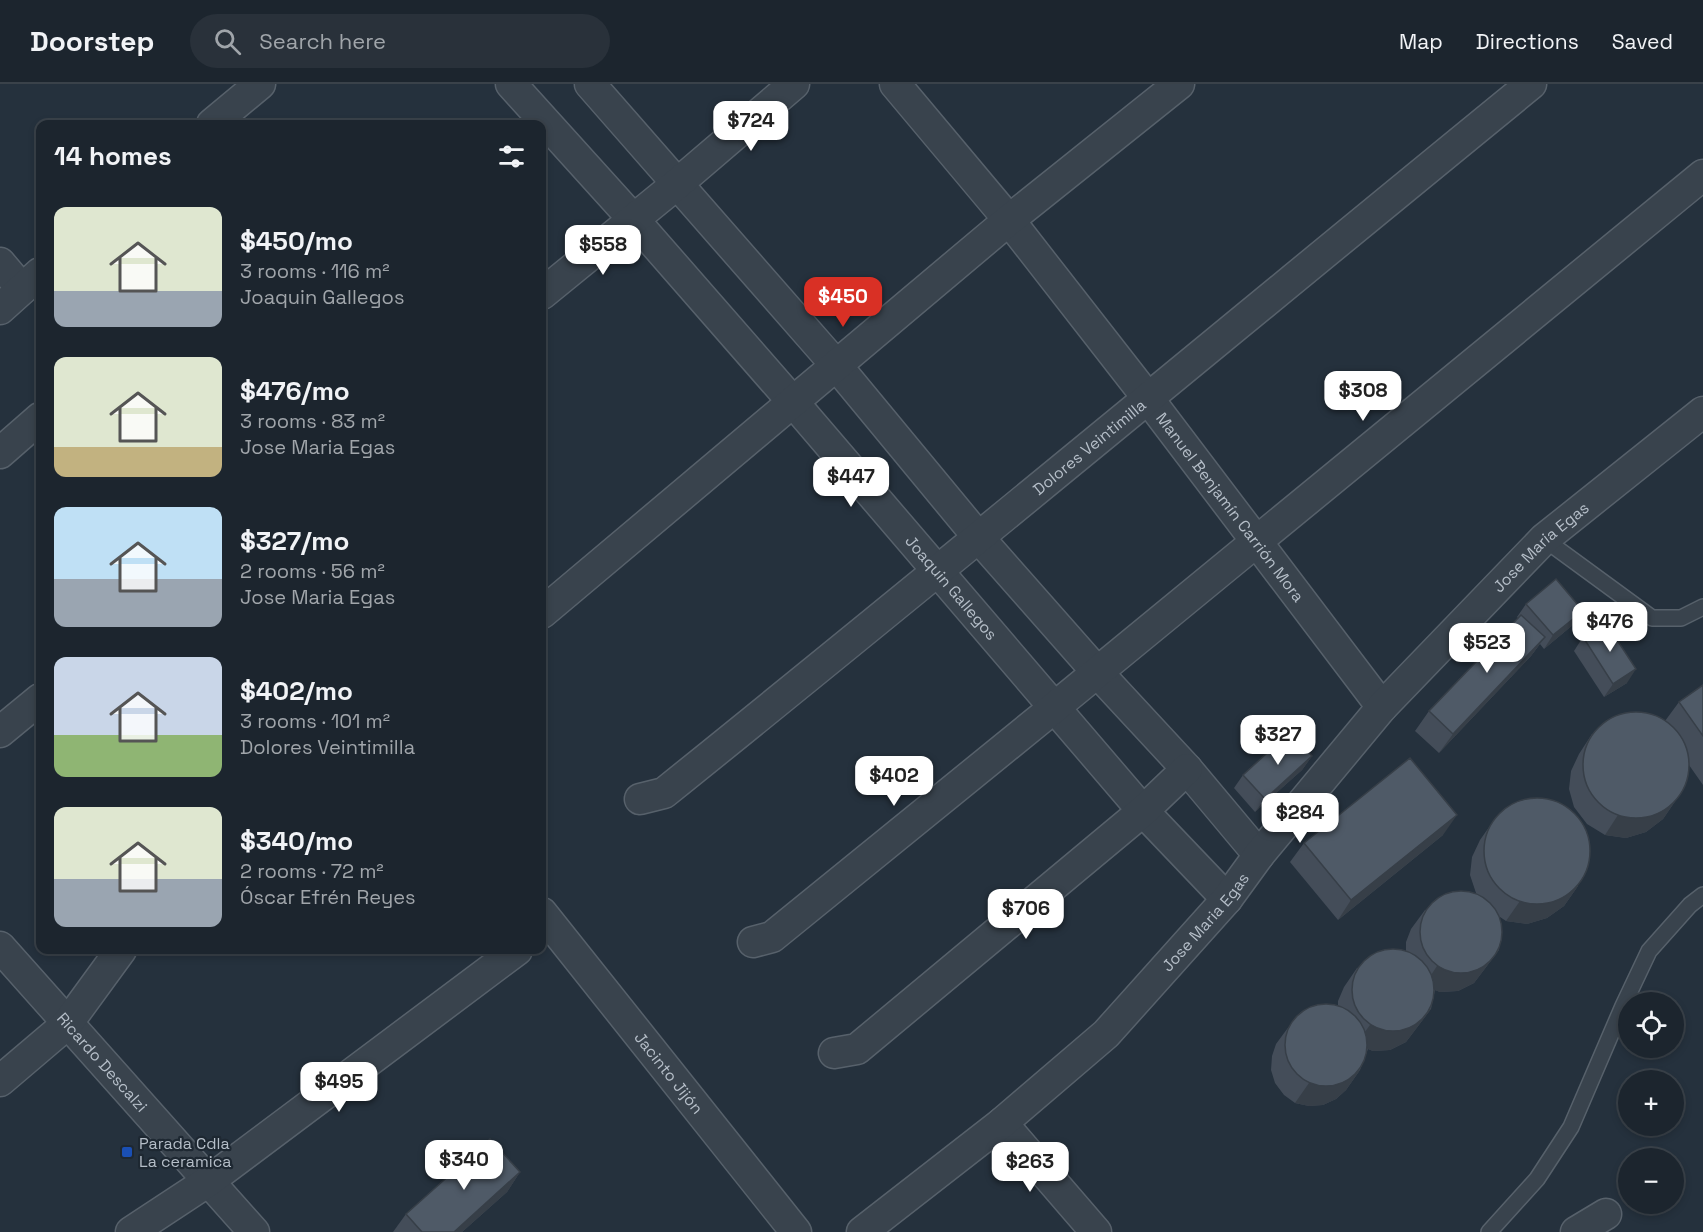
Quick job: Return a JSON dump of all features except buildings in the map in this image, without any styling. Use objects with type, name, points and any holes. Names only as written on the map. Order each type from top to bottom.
[{"type":"street","points":[[217,120],[260,84]]},
{"type":"street","name":"Joaquin Gallegos","points":[[511,84],[544,120]]},
{"type":"street","points":[[590,84],[836,365],[979,538],[1098,673],[1187,768],[1259,855]]},
{"type":"street","points":[[546,291],[634,220],[794,84]]},
{"type":"street","name":"Manuel Benjamín Carrión Mora","points":[[895,84],[1009,220],[1147,397],[1382,707]]},
{"type":"street","points":[[546,611],[1009,220],[1179,84]]},
{"type":"street","name":"Dolores Veintimilla","points":[[640,799],[664,793],[938,573],[1147,397],[1531,84]]},
{"type":"street","name":"Joaquin Gallegos","points":[[546,123],[793,402],[1143,811],[1227,899]]},
{"type":"street","points":[[753,942],[772,937],[1098,673],[1256,540],[1703,175]]},
{"type":"street","points":[[0,263],[32,281],[0,309]]},
{"type":"street","name":"Jose Maria Egas","points":[[862,1232],[1002,1123],[1106,1034],[1227,899],[1259,855],[1382,707],[1544,539],[1703,412]]},
{"type":"street","points":[[0,453],[36,422]]},
{"type":"street","points":[[0,732],[36,702]]},
{"type":"street","points":[[834,1053],[857,1049],[1143,811],[1187,768]]},
{"type":"street","name":"Jacinto Jijón","points":[[546,925],[796,1232]]},
{"type":"street","name":"Ricardo Descalzi","points":[[0,947],[254,1232]]},
{"type":"street","points":[[0,1081],[68,1024],[118,954]]},
{"type":"street","points":[[131,1232],[210,1180],[512,954]]},
{"type":"street","points":[[1002,1123],[1096,1232]]},
{"type":"street","points":[[1576,1232],[1606,1214]]},
{"type":"lane","points":[[1544,539],[1652,618],[1681,618],[1703,607]]},
{"type":"lane","points":[[1489,1232],[1537,1179],[1571,1127],[1649,951],[1690,905],[1703,896]]},
{"type":"place","name":"Parada Cdla La ceramica","points":[[127,1152]]}]
